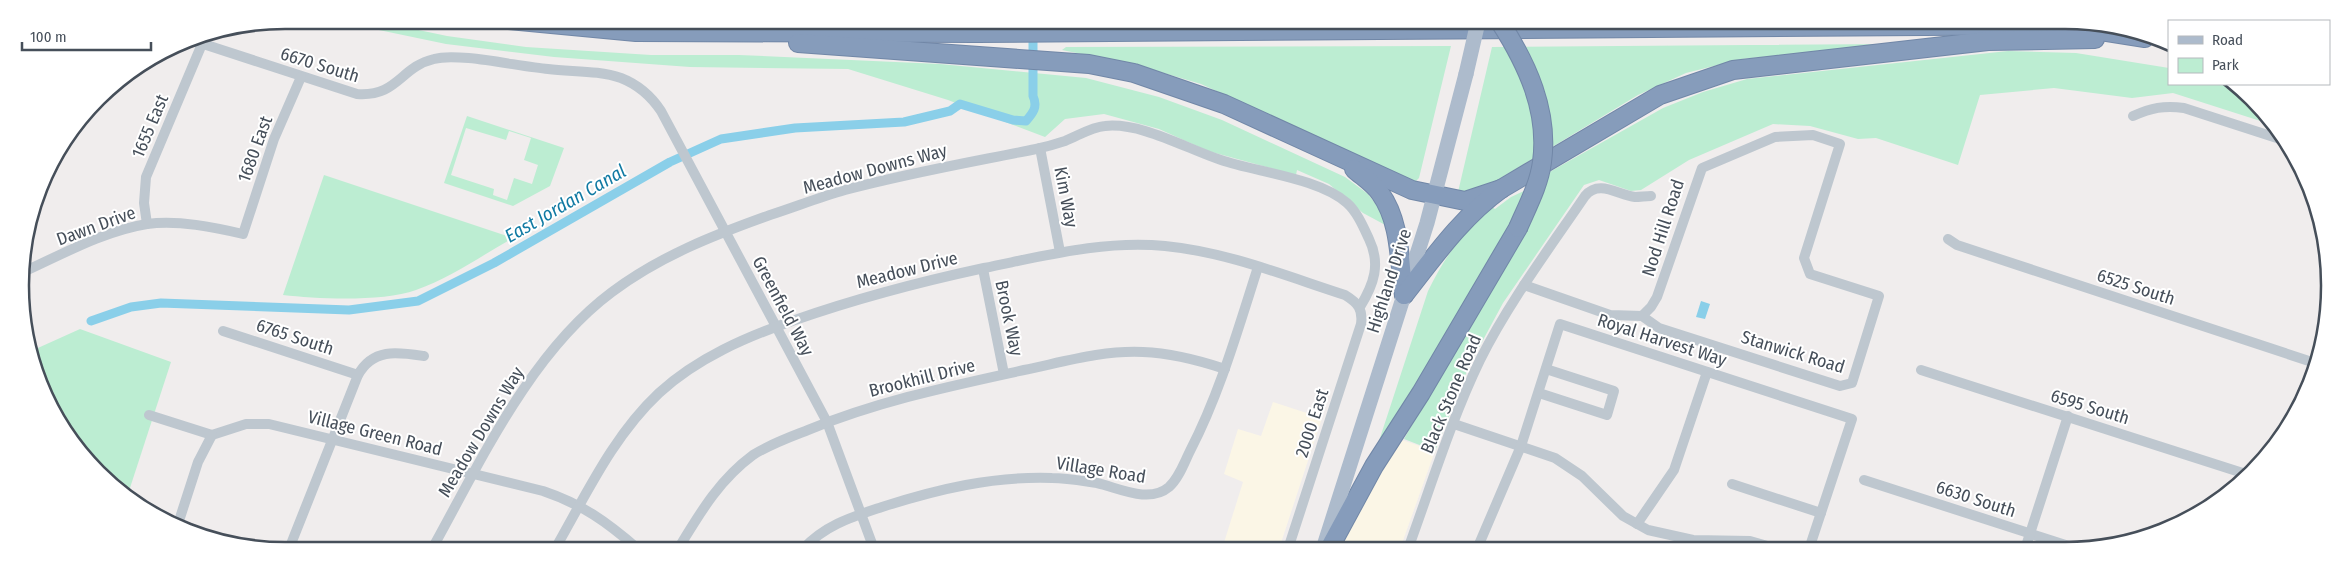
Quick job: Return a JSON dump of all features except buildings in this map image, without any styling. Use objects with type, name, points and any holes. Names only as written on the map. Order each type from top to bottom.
[{"type":"highway","points":[[604,29],[1089,64],[1134,73],[1224,104],[1412,190],[1465,201],[1501,189]]},
{"type":"highway","points":[[1333,542],[1374,466],[1421,393],[1518,228],[1531,200],[1542,163],[1543,129],[1537,94],[1520,52],[1505,29]]},
{"type":"highway","points":[[636,32],[987,33],[1525,29]]},
{"type":"highway","points":[[1404,295],[1448,238],[1477,207],[1501,189],[1660,95],[1733,70],[1988,41],[2053,38],[2140,40]]},
{"type":"highway","points":[[1343,159],[1380,192],[1390,210],[1398,236],[1404,295]]},
{"type":"main road","name":"Highland Drive","points":[[1325,542],[1435,196],[1476,29]]},
{"type":"street","name":"6670 South","points":[[202,44],[342,90],[368,95],[388,90],[418,64],[447,57],[611,75],[642,89]]},
{"type":"street","name":"1655 East","points":[[147,224],[144,203],[146,176],[202,44]]},
{"type":"street","name":"1680 East","points":[[243,234],[274,139],[301,76]]},
{"type":"street","name":"Greenfield Way","points":[[642,89],[653,99],[661,111],[827,422],[872,542]]},
{"type":"street","points":[[2133,116],[2160,106],[2184,108],[2274,137]]},
{"type":"street","name":"Meadow Downs Way","points":[[436,542],[521,391],[569,331],[611,292],[666,257],[725,231],[844,191],[1040,148],[1062,142],[1098,127],[1109,125],[1127,127],[1164,138],[1227,162],[1328,191],[1346,202],[1356,213],[1376,256],[1376,271],[1369,292],[1360,307]]},
{"type":"street","name":"Nod Hill Road","points":[[1642,316],[1657,297],[1702,168],[1775,137],[1813,135],[1840,144]]},
{"type":"street","name":"Stanwick Road","points":[[1642,316],[1659,328],[1840,386],[1852,383],[1879,296],[1810,274],[1804,258],[1840,144]]},
{"type":"street","name":"Kim Way","points":[[1040,148],[1060,252]]},
{"type":"street","name":"Black Stone Road","points":[[1411,542],[1454,424],[1481,358],[1524,286],[1585,196],[1595,188],[1634,197],[1651,196]]},
{"type":"street","name":"Dawn Drive","points":[[29,266],[108,235],[147,224],[188,224],[243,234]]},
{"type":"street","name":"6525 South","points":[[1948,239],[1957,245],[2310,361]]},
{"type":"street","name":"Meadow Drive","points":[[559,542],[608,456],[631,422],[659,393],[691,368],[724,349],[776,326],[887,290],[1060,252],[1128,244],[1195,250],[1258,267],[1345,295],[1360,307]]},
{"type":"street","name":"Village Road","points":[[809,542],[814,536],[830,527],[862,514],[921,494],[966,484],[1010,478],[1054,478],[1096,483],[1146,495],[1161,492],[1177,478],[1198,436],[1225,369],[1258,267]]},
{"type":"street","name":"Brook Way","points":[[983,269],[1004,374]]},
{"type":"street","points":[[1524,286],[1610,315],[1642,316]]},
{"type":"street","name":"2000 East","points":[[1290,542],[1361,324],[1360,307]]},
{"type":"street","name":"Royal Harvest Way","points":[[1480,542],[1521,446],[1560,324],[1852,420],[1812,542]]},
{"type":"street","name":"6765 South","points":[[223,330],[358,375]]},
{"type":"street","points":[[292,542],[364,364],[377,356],[400,352],[424,356]]},
{"type":"street","name":"Brookhill Drive","points":[[682,542],[709,498],[738,467],[774,444],[827,422],[924,392],[1113,353],[1143,352],[1173,355],[1225,369]]},
{"type":"street","points":[[1539,393],[1607,415],[1614,391],[1546,370]]},
{"type":"street","name":"6595 South","points":[[1921,370],[2241,472]]},
{"type":"street","points":[[1637,524],[1674,470],[1707,372]]},
{"type":"street","points":[[150,415],[212,435],[198,462],[179,519]]},
{"type":"street","points":[[2027,542],[2068,416]]},
{"type":"street","name":"Village Green Road","points":[[212,435],[256,422],[543,491],[580,505],[618,531],[630,542]]},
{"type":"street","points":[[1454,424],[1540,452],[1568,466],[1582,476],[1623,516],[1648,530],[1693,540],[1715,542]]},
{"type":"street","name":"6630 South","points":[[1864,480],[2056,542]]},
{"type":"street","points":[[1732,484],[1821,513]]},
{"type":"shaded area","points":[[1273,402],[1322,418],[1281,542],[1224,542],[1243,482],[1224,474],[1238,429],[1261,436]]},
{"type":"shaded area","points":[[1399,439],[1435,451],[1402,542],[1343,542],[1347,530]]},
{"type":"green space","points":[[374,29],[414,29],[447,36],[526,47],[651,55],[739,55],[940,64],[1086,78],[1159,97],[1222,120],[1345,177],[1368,194],[1384,215],[1389,227],[1363,213],[1329,184],[1297,170],[1296,175],[1208,151],[1159,129],[1104,114],[1065,119],[1045,137],[948,100],[848,69],[690,67],[554,57],[446,44]]},
{"type":"green space","points":[[1894,44],[1742,59],[1686,73],[1638,95],[1481,190],[1463,195],[1458,192],[1492,47]]},
{"type":"green space","points":[[1451,46],[1419,178],[1415,182],[1201,84],[1140,66],[1062,50],[1066,47]]},
{"type":"green space","points":[[2008,51],[2076,53],[2168,68],[2168,85],[2225,85],[2262,122],[2173,93],[2132,98],[2054,88],[1980,95],[1958,165],[1876,138],[1858,139],[1810,126],[1773,124],[1689,160],[1641,190],[1631,191],[1599,180],[1584,185],[1503,303],[1469,366],[1435,451],[1404,439],[1461,337],[1546,174],[1663,108],[1703,92],[1747,79]]},
{"type":"green space","points":[[467,116],[564,148],[550,186],[513,206],[444,183]],"holes":[[[466,128],[506,140],[509,131],[531,138],[524,160],[538,165],[532,184],[514,178],[507,200],[493,195],[494,189],[451,175]]]},
{"type":"green space","points":[[324,175],[513,238],[441,279],[402,294],[369,298],[314,298],[283,295]]},
{"type":"green space","points":[[1530,188],[1523,205],[1459,317],[1381,442],[1379,441],[1428,291],[1441,267],[1463,235],[1489,205],[1495,209],[1511,197]]},
{"type":"green space","points":[[80,329],[171,362],[130,489],[92,455],[72,428],[48,384],[36,349]]},
{"type":"water","points":[[1701,301],[1710,304],[1705,319],[1696,317]]},
{"type":"waterway","name":"East Jordan Canal","points":[[91,321],[131,307],[161,303],[349,310],[418,301],[494,263],[670,162],[721,139],[795,128],[904,122],[950,111],[960,104],[1013,120],[1026,121],[1035,107],[1033,96],[1033,29]]}]
